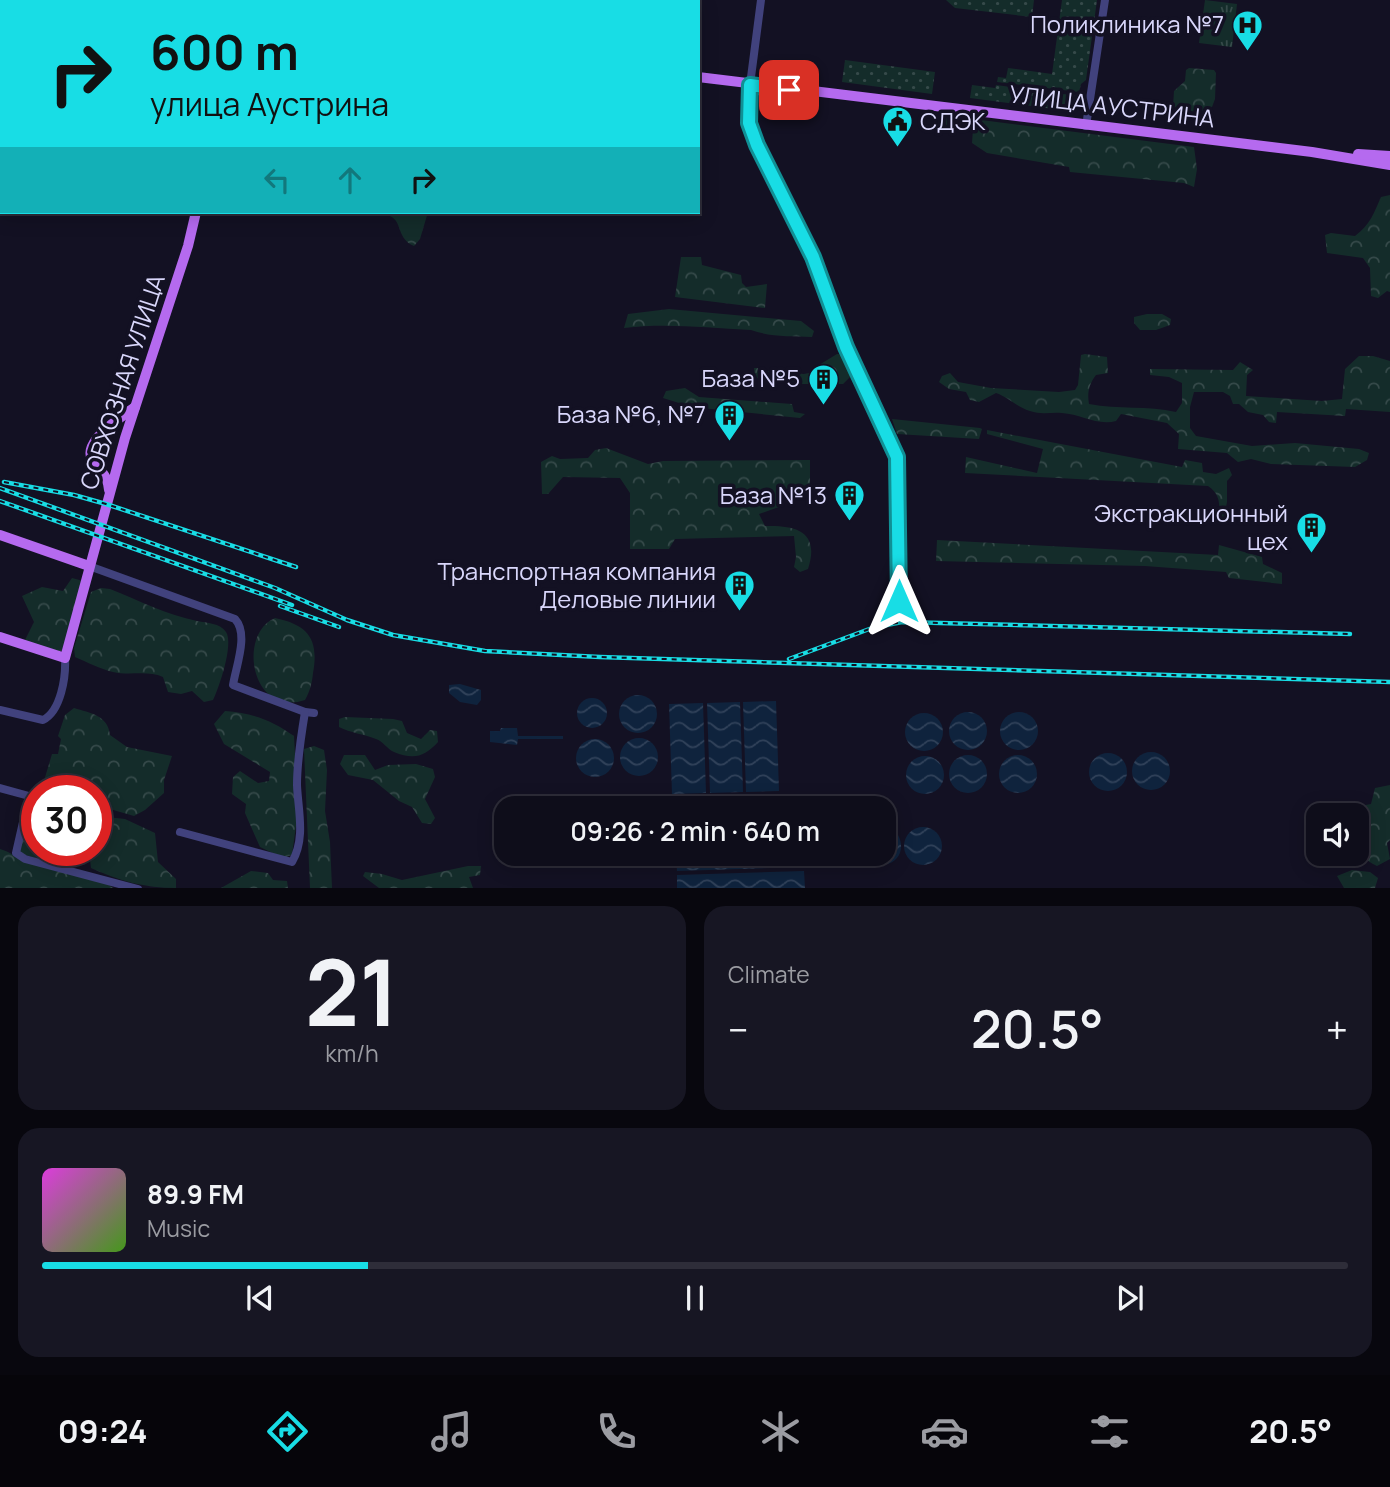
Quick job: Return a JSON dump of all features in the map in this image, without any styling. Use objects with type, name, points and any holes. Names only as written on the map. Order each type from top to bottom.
[{"type":"main road","name":"УЛИЦА АУСТРИНА","points":[[700,77],[1312,152]]},
{"type":"main road","points":[[1312,152],[1390,155]]},
{"type":"main road","points":[[1312,152],[1390,168]]},
{"type":"main road","name":"СОВХОЗНАЯ УЛИЦА","points":[[65,659],[118,461],[188,246],[196,214]]},
{"type":"main road","points":[[109,493],[107,478],[91,457],[92,444],[135,407]]},
{"type":"main road","points":[[97,465],[109,467],[118,461]]},
{"type":"main road","points":[[0,535],[89,566]]},
{"type":"main road","points":[[0,637],[65,659]]},
{"type":"street","points":[[761,0],[750,85],[749,123],[757,145],[813,257],[846,347],[897,457],[899,601]]},
{"type":"street","points":[[1086,126],[1105,0]]},
{"type":"street","points":[[89,566],[235,619],[240,624],[242,637],[233,685],[304,712],[314,713]]},
{"type":"street","points":[[0,710],[43,720],[54,711],[63,681],[65,659]]},
{"type":"street","points":[[180,832],[292,862],[301,828],[297,785],[304,712]]},
{"type":"street","points":[[0,788],[29,796],[16,852],[25,859],[138,888]]},
{"type":"green space","points":[[946,0],[1034,0],[1032,17],[955,8]]},
{"type":"green space","points":[[1062,0],[1097,0],[1086,80],[1081,84],[1079,92],[997,82],[998,77],[1006,78],[1008,68],[1052,74]]},
{"type":"green space","points":[[1205,0],[1237,4],[1232,47],[1199,43]]},
{"type":"green space","points":[[845,60],[935,72],[932,94],[842,82]]},
{"type":"green space","points":[[1186,70],[1214,70],[1216,73],[1215,99],[1209,115],[1173,107],[1174,91],[1185,81]]},
{"type":"green space","points":[[972,85],[995,88],[996,85],[1078,96],[1076,112],[970,98]]},
{"type":"green space","points":[[942,115],[1194,147],[1197,169],[1194,187],[1184,183],[1070,172],[1069,167],[987,153],[972,143],[973,129],[940,125]]},
{"type":"green space","points":[[1390,195],[1390,292],[1387,291],[1378,298],[1371,296],[1370,268],[1363,258],[1327,253],[1325,235],[1331,233],[1355,236],[1368,223],[1381,197]]},
{"type":"green space","points":[[382,214],[427,214],[420,239],[414,246],[404,239],[397,222]]},
{"type":"green space","points":[[681,257],[701,257],[702,265],[741,275],[742,283],[746,287],[767,284],[765,308],[675,297]]},
{"type":"green space","points":[[669,309],[801,321],[814,331],[812,337],[687,326],[624,328],[628,314]]},
{"type":"green space","points":[[1162,314],[1171,319],[1170,325],[1156,330],[1140,330],[1134,323],[1134,317]]},
{"type":"green space","points":[[837,354],[846,355],[853,374],[843,384],[801,384],[755,378],[754,368],[759,368],[760,373],[814,372],[819,365]]},
{"type":"green space","points":[[1081,355],[1107,357],[1108,373],[1096,375],[1094,378],[1089,389],[1089,404],[1176,412],[1182,403],[1182,383],[1169,377],[1150,375],[1150,369],[1233,370],[1240,362],[1253,370],[1247,375],[1246,396],[1322,401],[1342,399],[1345,369],[1359,356],[1373,356],[1390,361],[1390,412],[1346,409],[1345,416],[1277,412],[1276,423],[1269,422],[1263,415],[1248,412],[1239,404],[1233,404],[1230,396],[1223,392],[1194,392],[1190,407],[1190,428],[1196,436],[1252,446],[1295,443],[1359,449],[1369,453],[1367,460],[1355,467],[1271,464],[1251,459],[1238,462],[1227,453],[1178,449],[1179,434],[1167,423],[1121,414],[1116,421],[1102,422],[1069,414],[1034,412],[996,393],[979,402],[970,400],[966,392],[949,389],[939,382],[942,376],[950,373],[958,382],[991,388],[1059,392],[1075,390],[1078,385]]},
{"type":"green space","points":[[685,388],[699,397],[792,404],[794,412],[805,414],[800,418],[692,407],[663,398],[666,391]]},
{"type":"green space","points":[[892,419],[982,429],[979,439],[897,434]]},
{"type":"green space","points":[[987,430],[1182,467],[1185,460],[1202,463],[1203,472],[1216,474],[1229,468],[1232,475],[1227,481],[1224,517],[1220,516],[1217,495],[1208,486],[965,473],[966,457],[1037,473],[1043,449],[987,434]]},
{"type":"green space","points":[[606,448],[648,464],[663,461],[810,460],[810,495],[786,500],[779,507],[759,514],[765,526],[787,527],[803,533],[811,547],[808,569],[800,572],[794,567],[794,536],[675,539],[669,549],[630,549],[630,493],[620,478],[563,477],[548,494],[542,494],[541,462],[552,456],[560,459],[588,458],[595,450]]},
{"type":"green space","points":[[937,540],[1218,555],[1219,545],[1262,557],[1263,564],[1282,573],[1282,584],[1229,578],[1226,572],[1145,566],[936,561]]},
{"type":"green space","points":[[72,578],[83,581],[64,650],[52,653],[24,642],[34,622],[22,596],[42,587],[63,591]]},
{"type":"green space","points":[[101,588],[110,589],[175,615],[213,624],[226,632],[227,656],[213,700],[204,702],[192,691],[181,694],[168,692],[163,677],[157,675],[113,672],[75,657],[74,648],[91,592]]},
{"type":"green space","points":[[275,618],[304,630],[313,643],[313,677],[305,700],[287,702],[272,697],[255,672],[256,640],[263,627]]},
{"type":"green space","points":[[74,708],[92,713],[106,723],[110,735],[127,747],[172,756],[164,780],[164,793],[134,816],[112,810],[112,775],[46,775],[52,754],[58,754],[61,739],[58,736],[65,715]]},
{"type":"green space","points":[[225,711],[261,718],[294,736],[298,811],[292,855],[283,858],[260,847],[245,813],[246,804],[232,794],[233,777],[240,771],[258,783],[269,781],[270,772],[224,744],[214,724]]},
{"type":"green space","points":[[345,717],[402,721],[407,733],[421,739],[430,730],[437,731],[438,742],[418,756],[401,754],[392,751],[378,740],[339,727],[339,719]]},
{"type":"green space","points":[[314,746],[324,750],[327,770],[325,811],[330,842],[332,888],[310,888],[304,749]]},
{"type":"green space","points":[[344,755],[365,755],[375,770],[388,765],[416,764],[433,769],[435,777],[425,799],[435,818],[431,824],[422,823],[412,807],[399,801],[373,780],[348,775],[340,764]]},
{"type":"green space","points":[[1390,785],[1390,840],[1387,843],[1390,859],[1377,866],[1369,861],[1369,804],[1375,788]]},
{"type":"green space","points":[[112,818],[125,819],[155,833],[158,862],[176,879],[176,888],[132,883],[91,868],[112,866]]},
{"type":"green space","points":[[0,849],[21,859],[21,866],[40,866],[82,874],[94,877],[113,888],[0,888]]},
{"type":"green space","points":[[468,866],[481,866],[480,875],[469,877],[473,888],[379,888],[363,876],[365,872],[402,880]]},
{"type":"green space","points":[[1352,870],[1370,872],[1378,878],[1375,888],[1344,888],[1337,876]]},
{"type":"green space","points":[[251,871],[268,873],[273,880],[287,881],[288,888],[221,888]]},
{"type":"water","points":[[460,684],[481,690],[481,700],[477,705],[460,702],[449,693],[449,685]]},
{"type":"water","points":[[638,695],[651,701],[657,714],[651,727],[638,733],[625,727],[619,714],[625,701]]},
{"type":"water","points":[[592,698],[603,702],[607,713],[603,724],[592,728],[581,724],[577,713],[581,702]]},
{"type":"water","points":[[776,701],[779,791],[746,792],[743,702]]},
{"type":"water","points":[[740,702],[743,792],[710,793],[707,703]]},
{"type":"water","points":[[703,703],[706,793],[672,794],[669,704]]},
{"type":"water","points":[[968,712],[981,718],[987,731],[981,744],[968,750],[955,744],[949,731],[955,718]]},
{"type":"water","points":[[1019,712],[1032,718],[1038,731],[1032,744],[1019,750],[1006,744],[1000,731],[1006,718]]},
{"type":"water","points":[[924,713],[937,719],[943,732],[937,745],[924,751],[911,745],[905,732],[911,719]]},
{"type":"water","points":[[501,728],[517,728],[518,736],[563,736],[563,739],[518,739],[517,745],[490,742],[490,731],[500,731]]},
{"type":"water","points":[[639,738],[652,744],[658,757],[652,770],[639,776],[626,770],[620,757],[626,744]]},
{"type":"water","points":[[595,739],[608,745],[614,758],[608,771],[595,777],[582,771],[576,758],[582,745]]},
{"type":"water","points":[[1151,752],[1164,758],[1170,771],[1164,784],[1151,790],[1138,784],[1132,771],[1138,758]]},
{"type":"water","points":[[1108,753],[1121,759],[1127,772],[1121,785],[1108,791],[1095,785],[1089,772],[1095,759]]},
{"type":"water","points":[[968,755],[981,761],[987,774],[981,787],[968,793],[955,787],[949,774],[955,761]]},
{"type":"water","points":[[1018,755],[1031,761],[1037,774],[1031,787],[1018,793],[1005,787],[999,774],[1005,761]]},
{"type":"water","points":[[925,756],[938,762],[944,775],[938,788],[925,794],[912,788],[906,775],[912,762]]},
{"type":"water","points":[[923,827],[936,833],[942,846],[936,859],[923,865],[910,859],[904,846],[910,833]]},
{"type":"water","points":[[896,834],[901,844],[896,859]]},
{"type":"water","points":[[677,866],[801,867],[677,871]]},
{"type":"water","points":[[804,871],[805,888],[677,888],[677,875]]},
{"type":"railway","points":[[4,482],[106,504],[296,567]]},
{"type":"railway","points":[[0,488],[275,588],[347,620],[393,635],[485,651],[1390,682]]},
{"type":"railway","points":[[0,501],[292,605]]},
{"type":"railway","points":[[280,606],[339,627]]},
{"type":"railway","points":[[789,659],[872,628],[902,622],[1350,634]]},
{"type":"place","name":"Поликлиника №7","points":[[1247,52]]},
{"type":"place","name":"СДЭК","points":[[897,149]]},
{"type":"place","name":"База №5","points":[[823,406]]},
{"type":"place","name":"База №6, №7","points":[[729,442]]},
{"type":"place","name":"База №13","points":[[850,523]]},
{"type":"place","name":"Экстракционный цех","points":[[1311,555]]},
{"type":"place","name":"Транспортная компания Деловые линии","points":[[739,613]]},
{"type":"route","points":[[789,90],[750,85],[749,123],[757,145],[813,257],[846,347],[897,457],[899,601]]}]
